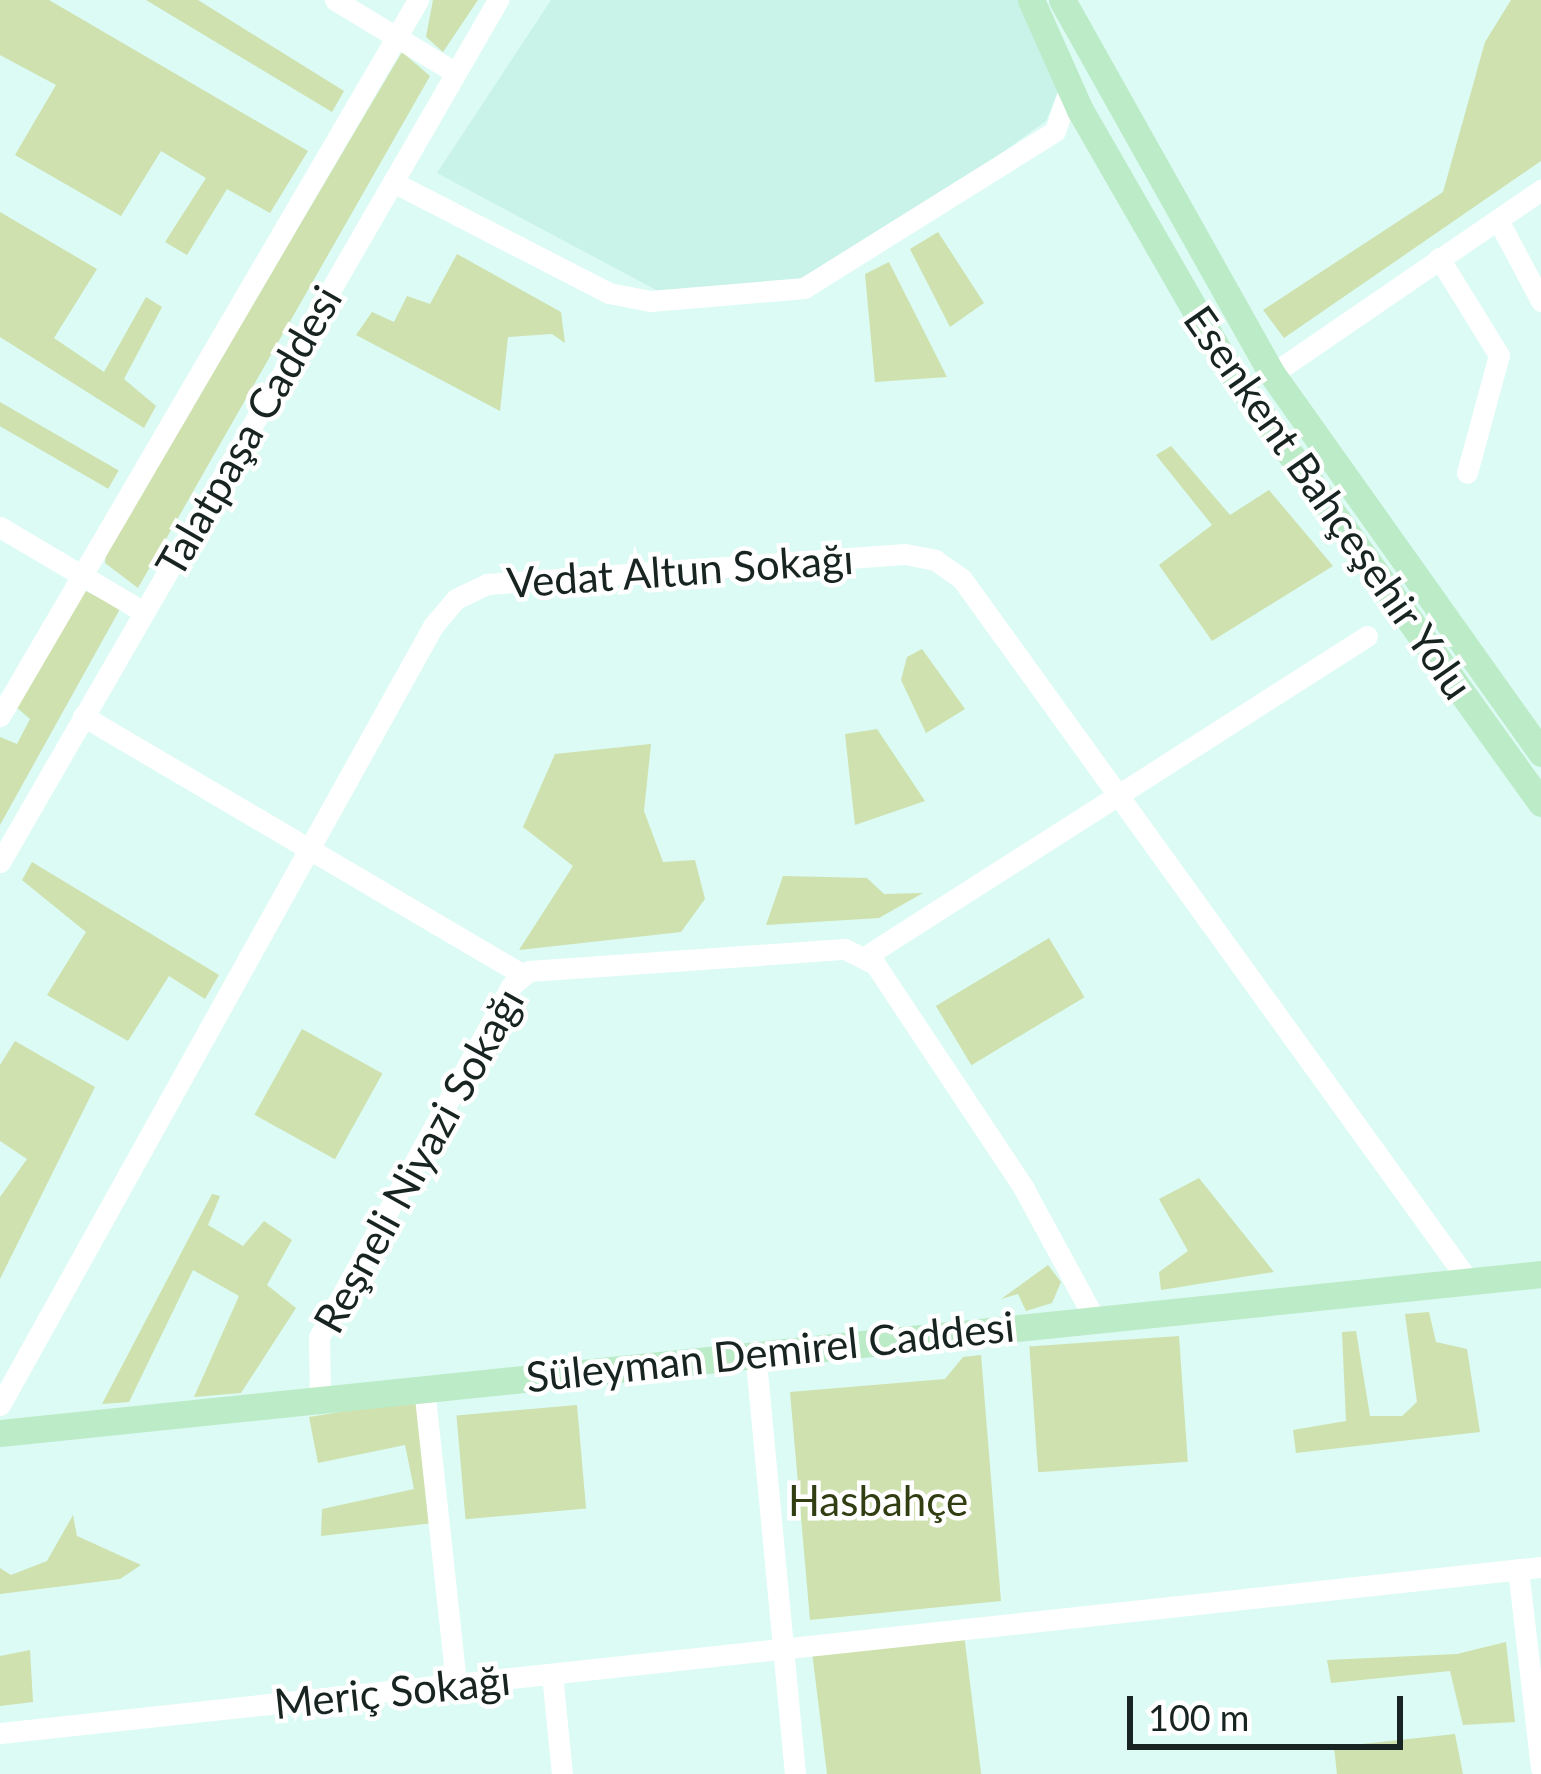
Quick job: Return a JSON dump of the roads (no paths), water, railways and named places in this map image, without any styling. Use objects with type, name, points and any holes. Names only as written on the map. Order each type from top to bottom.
[{"type":"main road","name":"Esenkent Bahçeşehir Yolu","points":[[1031,0],[1100,145],[1244,394],[1541,803]]},
{"type":"main road","name":"Esenkent Bahçeşehir Yolu","points":[[1062,0],[1272,374],[1541,753]]},
{"type":"main road","points":[[1244,394],[1272,374]]},
{"type":"main road","name":"Süleyman Demirel Caddesi","points":[[0,1433],[1093,1316],[1541,1274]]},
{"type":"street","points":[[335,0],[455,74]]},
{"type":"street","points":[[0,716],[418,0]]},
{"type":"street","name":"Talatpaşa Caddesi","points":[[0,862],[498,0]]},
{"type":"street","points":[[393,182],[609,292],[650,301],[804,288],[1055,131],[1070,87]]},
{"type":"street","points":[[1055,131],[1100,145]]},
{"type":"street","points":[[1272,374],[1541,190]]},
{"type":"street","points":[[1498,220],[1541,301]]},
{"type":"street","points":[[1439,258],[1499,355],[1467,473]]},
{"type":"street","points":[[0,527],[144,612]]},
{"type":"street","name":"Vedat Altun Sokağı","points":[[0,1405],[308,849],[455,599],[488,584],[905,554],[962,579],[1468,1280]]},
{"type":"street","points":[[1093,1316],[1023,1187],[863,958],[1115,791],[1367,636]]},
{"type":"street","points":[[83,716],[520,973]]},
{"type":"street","name":"Reşneli Niyazi Sokağı","points":[[320,1400],[319,1337],[520,973],[845,949],[863,958]]},
{"type":"street","points":[[754,1352],[795,1774]]},
{"type":"street","points":[[424,1388],[456,1684]]},
{"type":"street","points":[[1530,1568],[1541,1768]]},
{"type":"street","name":"Meriç Sokağı","points":[[0,1733],[1530,1568]]},
{"type":"street","points":[[552,1673],[562,1774]]},
{"type":"park label","name":"Hasbahçe","points":[[878,1500]]}]
